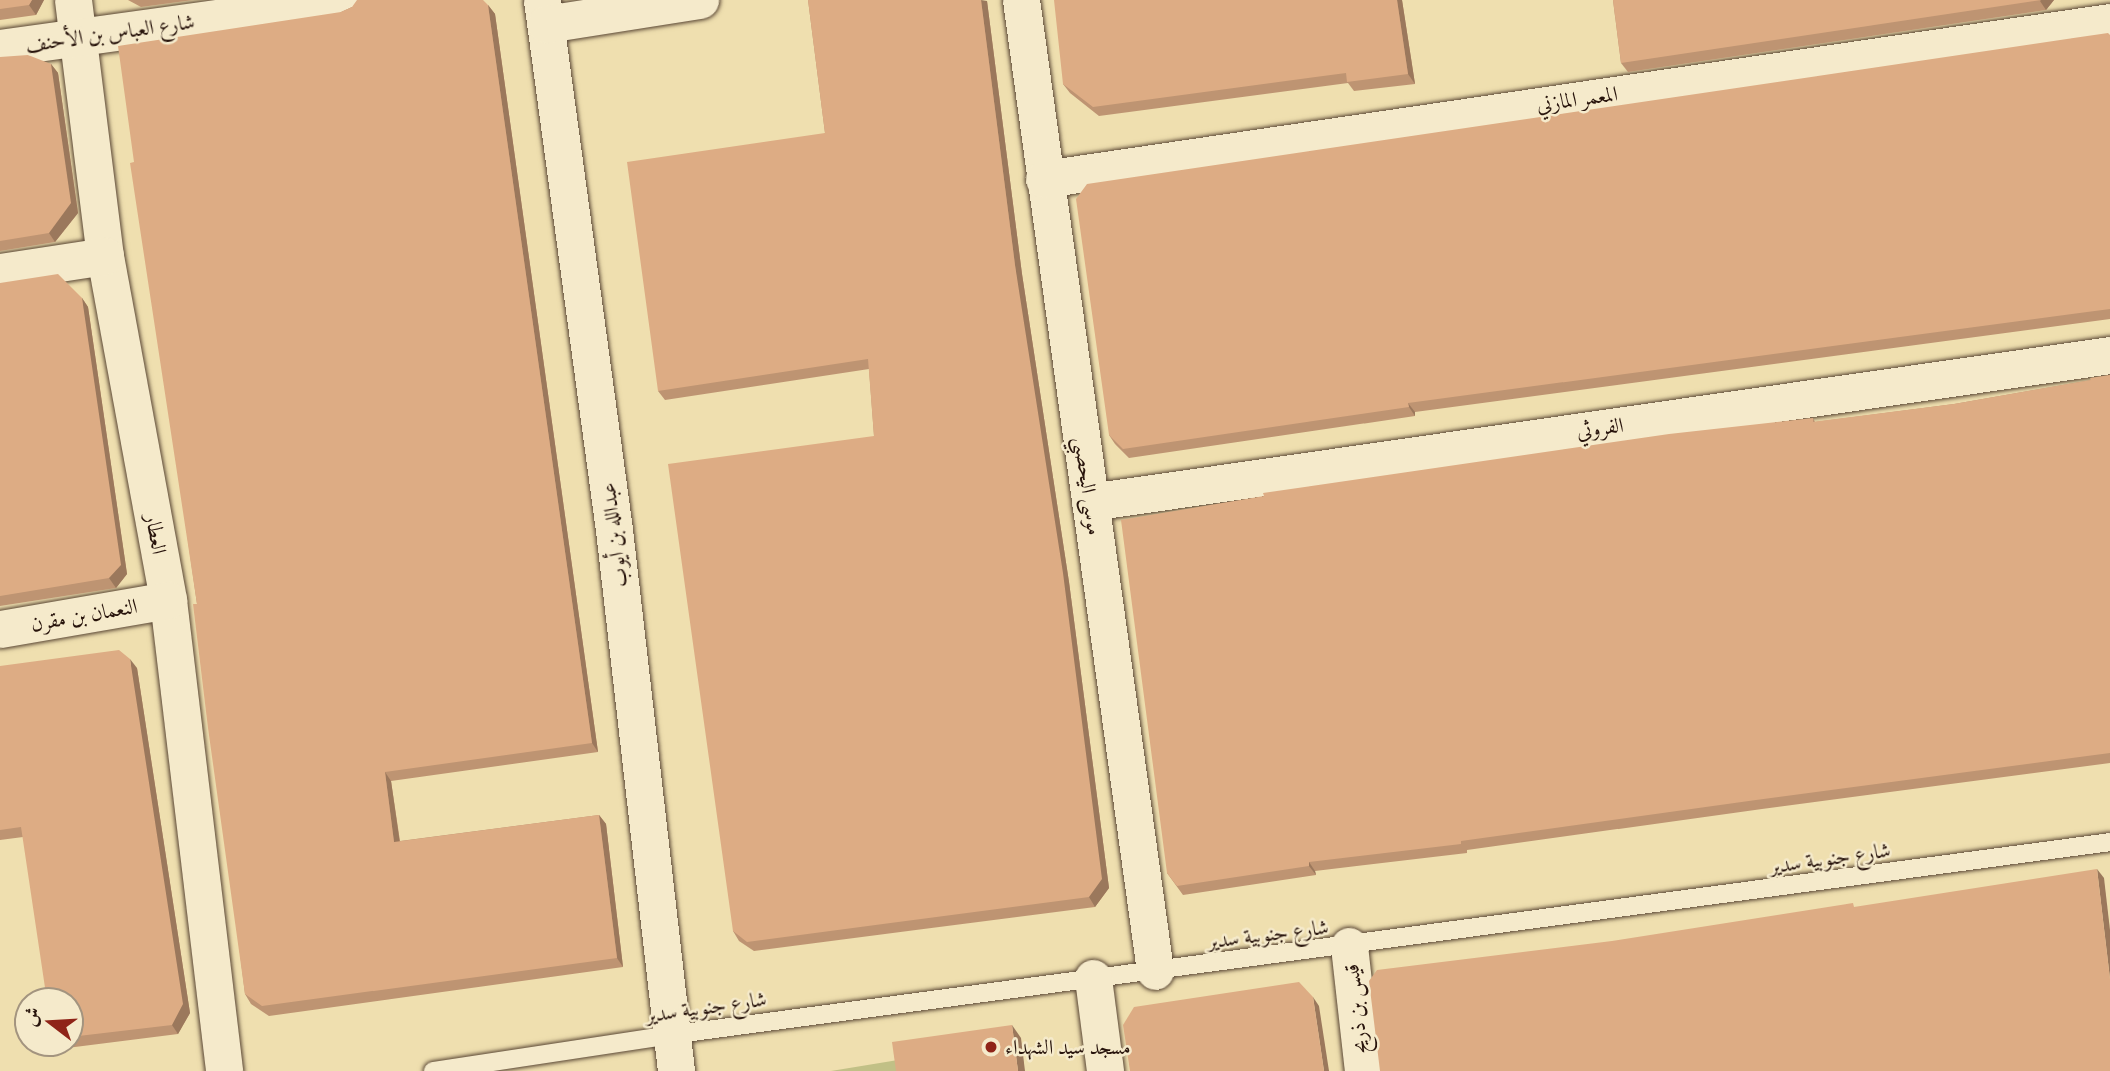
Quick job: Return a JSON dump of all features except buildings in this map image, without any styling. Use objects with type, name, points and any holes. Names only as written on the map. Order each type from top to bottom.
[{"type":"street","name":"العطار","points":[[73,0],[105,256],[168,600],[224,1071]]},
{"type":"street","name":"شارع العباس بن الأحنف","points":[[0,48],[345,0]]},
{"type":"street","points":[[544,12],[700,0]]},
{"type":"street","name":"موسى اليحصبي","points":[[1021,0],[1155,971]]},
{"type":"street","name":"عبدالله بن أيوب","points":[[544,12],[614,530],[676,1071]]},
{"type":"street","name":"المعمر المازني","points":[[1044,179],[2102,15]]},
{"type":"street","points":[[0,272],[105,256]]},
{"type":"street","name":"الفروثي","points":[[1090,502],[2110,355]]},
{"type":"street","name":"النعمان بن مقرن","points":[[0,629],[168,600]]},
{"type":"street","name":"قيس بن ذريح","points":[[1349,946],[1363,1071]]},
{"type":"street","points":[[1093,978],[1105,1071]]},
{"type":"lane","name":"شارع جنوبية سدير","points":[[433,1071],[670,1035],[2110,842]]},
{"type":"shaded area","points":[[898,1060],[899,1071],[831,1071]]},
{"type":"place","name":"مسجد سيد الشهداء","points":[[991,1047]]}]
